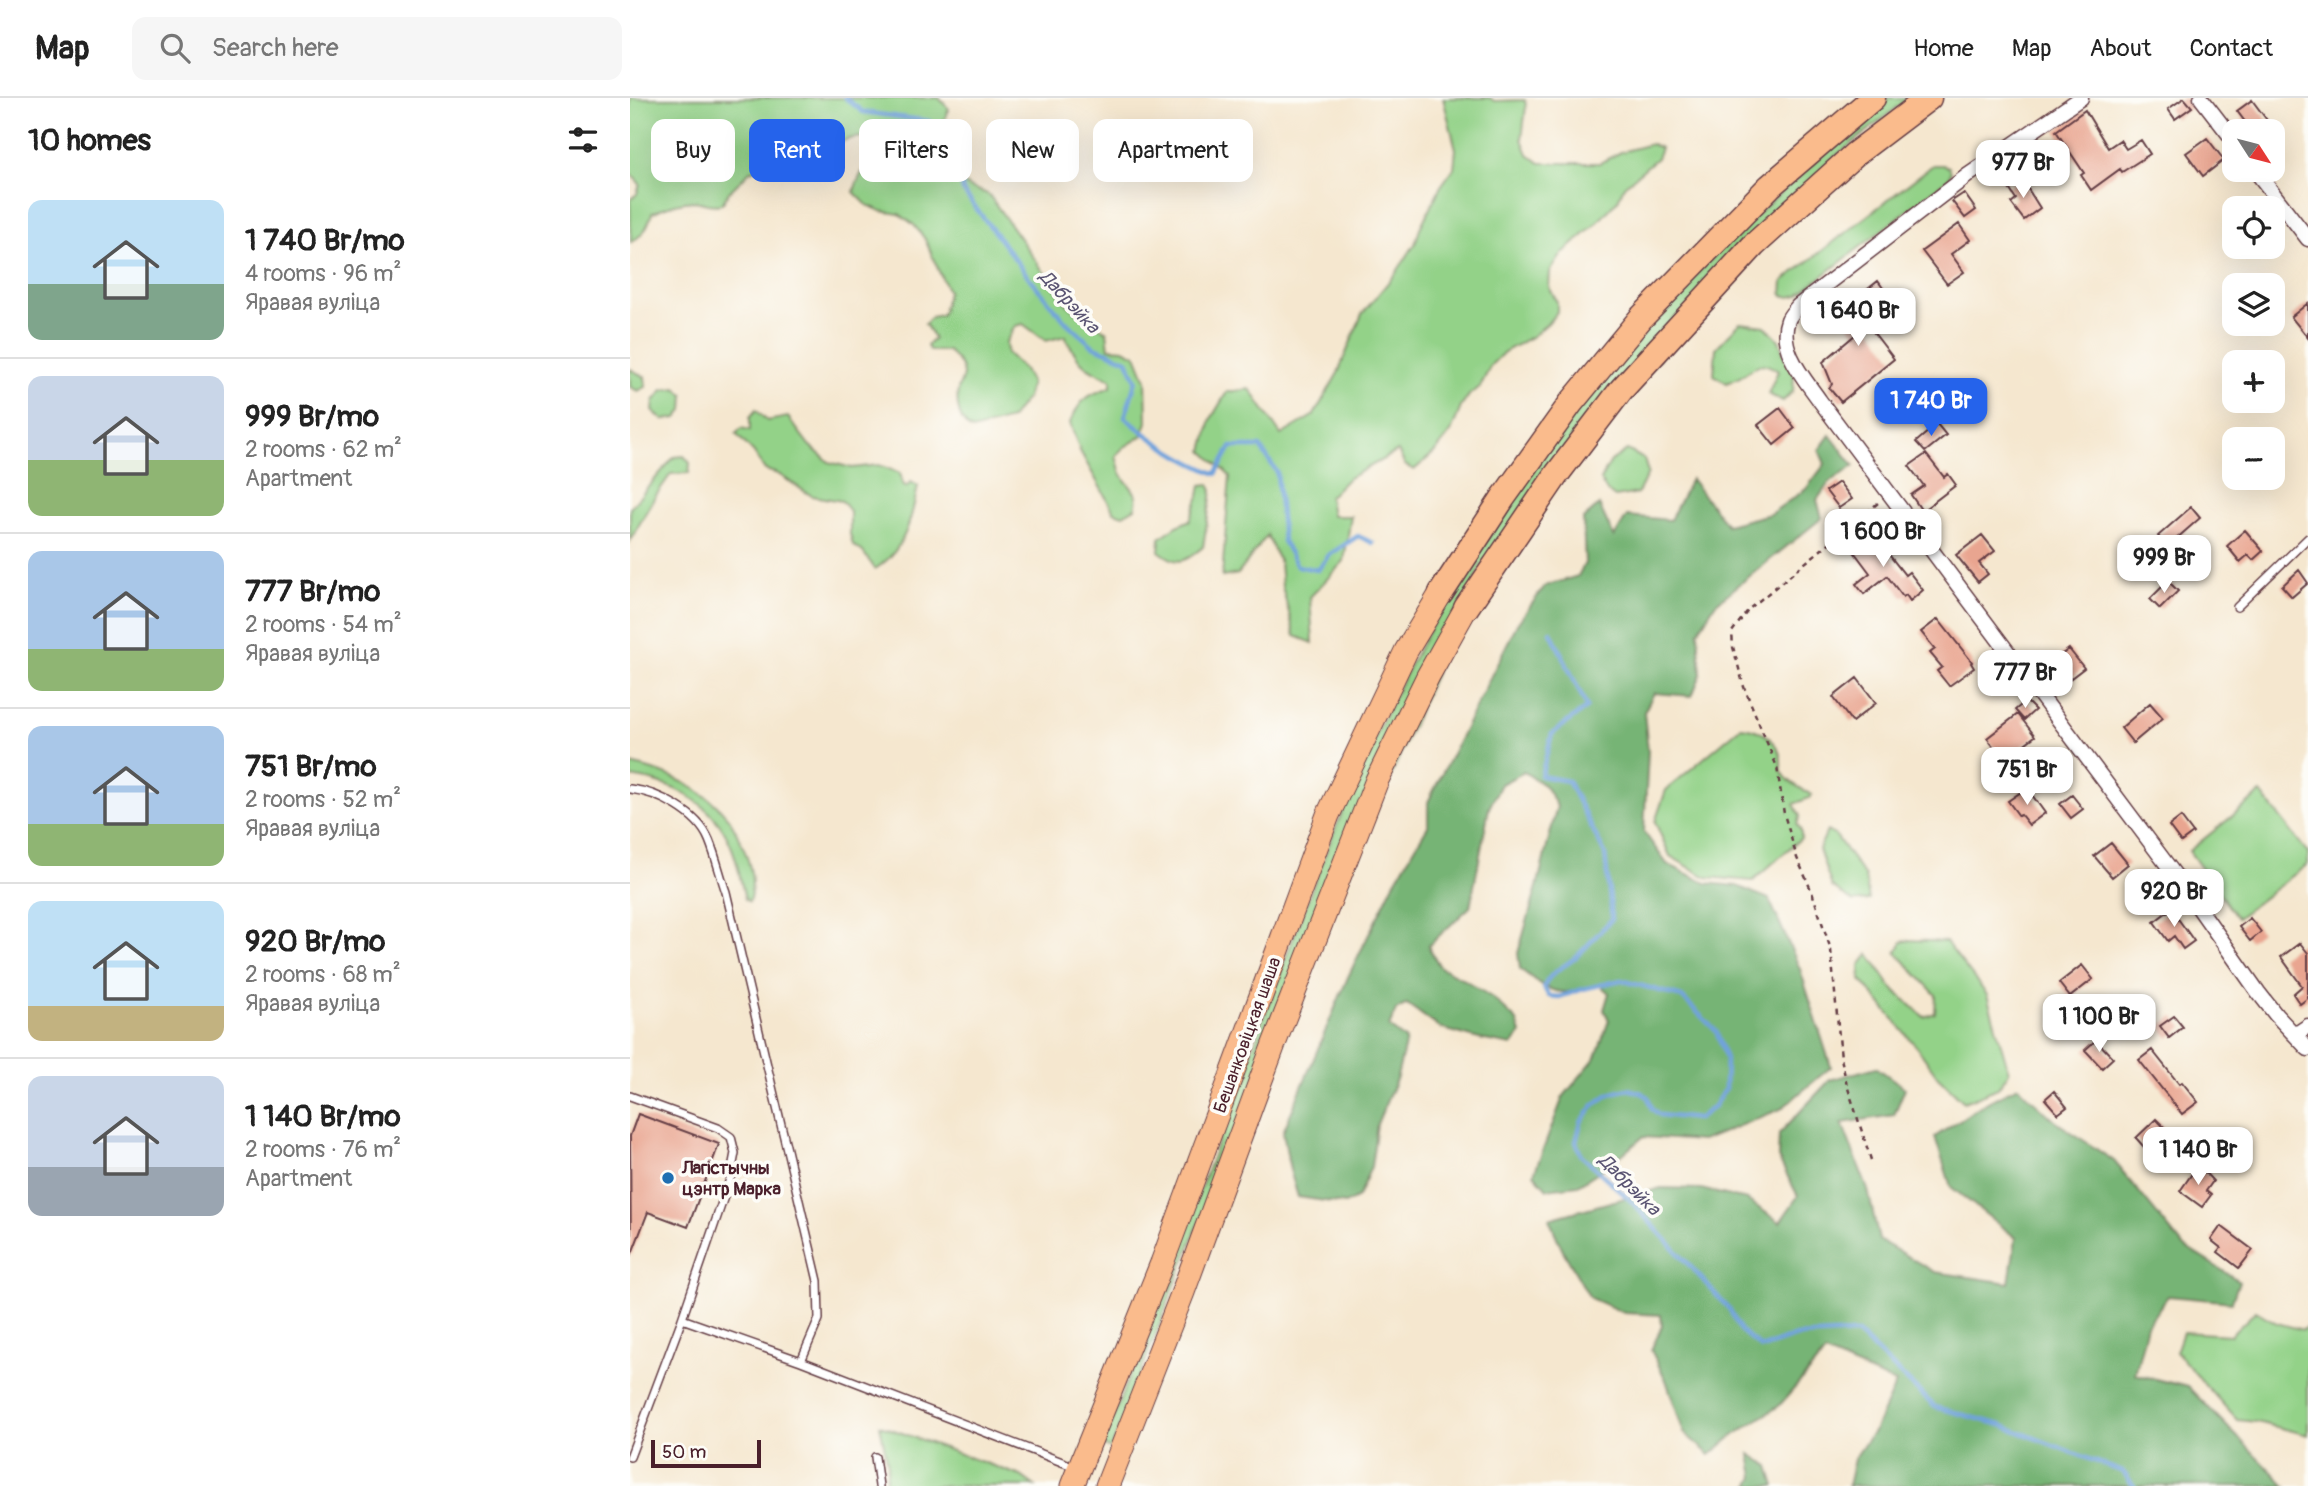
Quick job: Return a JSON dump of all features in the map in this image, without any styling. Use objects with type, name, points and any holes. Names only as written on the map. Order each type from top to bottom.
[{"type":"highway","points":[[1441,593],[1503,498],[1571,403],[1641,318],[1770,186],[1873,98]]},
{"type":"highway","points":[[1466,608],[1557,474],[1621,390],[1755,245],[1855,154],[1930,98]]},
{"type":"main road","name":"Бешанковіцкая шаша","points":[[1093,1478],[1162,1263],[1328,816],[1406,651],[1441,593]]},
{"type":"main road","name":"Бешанковіцкая шаша","points":[[1093,1478],[1183,1292],[1274,1044],[1377,780],[1428,676],[1466,608]]},
{"type":"street","points":[[2081,98],[1966,176],[1798,306],[1788,319],[1786,334],[1790,356],[1888,495],[2189,894],[2258,992],[2276,1015],[2302,1030],[2308,1049]]},
{"type":"street","points":[[2202,98],[2222,125]]},
{"type":"street","points":[[2264,182],[2308,239]]},
{"type":"lane","points":[[2237,607],[2308,538]]},
{"type":"lane","points":[[630,789],[642,790],[682,808],[708,837],[726,892],[818,1281],[820,1319],[801,1361]]},
{"type":"lane","points":[[630,1096],[718,1128],[731,1137],[735,1153],[730,1179],[682,1319],[630,1457]]},
{"type":"lane","points":[[682,1319],[801,1361],[1093,1478]]},
{"type":"lane","points":[[875,1457],[879,1486]]},
{"type":"path","points":[[1871,1160],[1841,1059],[1831,950],[1812,892],[1797,858],[1784,814],[1777,767],[1744,687],[1733,647],[1732,632],[1749,609],[1888,495]]},
{"type":"green space","points":[[630,98],[939,98],[949,109],[944,119],[859,119],[859,137],[845,140],[845,119],[749,119],[749,172],[729,192],[722,204],[688,202],[652,213],[645,230],[631,242],[630,199],[637,194],[640,184],[630,173]]},
{"type":"green space","points":[[1443,98],[1525,100],[1522,139],[1528,154],[1540,163],[1600,163],[1621,152],[1651,144],[1661,148],[1657,158],[1624,186],[1618,200],[1595,225],[1562,254],[1550,272],[1549,287],[1557,302],[1557,312],[1533,336],[1504,352],[1491,365],[1480,387],[1470,394],[1461,407],[1451,432],[1436,451],[1414,470],[1405,465],[1398,451],[1347,479],[1329,497],[1332,516],[1351,516],[1344,561],[1310,597],[1313,643],[1295,636],[1282,586],[1280,563],[1267,535],[1238,574],[1222,577],[1230,476],[1203,451],[1211,419],[1227,392],[1250,389],[1281,435],[1314,415],[1338,373],[1362,314],[1396,273],[1415,244],[1441,186],[1454,168],[1456,149]]},
{"type":"green space","points":[[1888,98],[1909,98],[1827,163],[1481,566],[1195,1233],[1111,1449],[1102,1445],[1335,831],[1399,686],[1429,630],[1546,452],[1629,346],[1690,280],[1754,217]]},
{"type":"green space","points":[[1933,165],[1949,167],[1951,172],[1948,179],[1798,295],[1782,295],[1783,281]]},
{"type":"green space","points":[[859,178],[859,182],[962,182],[989,195],[1066,303],[1107,332],[1109,348],[1124,349],[1136,355],[1146,380],[1147,422],[1142,436],[1116,456],[1121,473],[1135,493],[1135,508],[1123,515],[1114,512],[1080,451],[1070,423],[1085,399],[1111,387],[1111,379],[1083,364],[1065,336],[1046,341],[1023,324],[1015,326],[1006,342],[1007,353],[1024,370],[1031,383],[1027,397],[1011,419],[972,430],[964,423],[959,413],[958,401],[958,390],[963,376],[961,367],[948,351],[930,351],[927,346],[934,338],[925,324],[931,317],[942,315],[948,292],[925,239],[913,224],[899,214],[867,205],[854,192]]},
{"type":"green space","points":[[1740,323],[1765,326],[1779,340],[1794,374],[1793,391],[1783,401],[1768,394],[1778,371],[1767,365],[1756,366],[1727,383],[1714,375],[1716,348]]},
{"type":"green space","points":[[630,369],[645,377],[646,387],[638,391],[630,387]]},
{"type":"green space","points":[[676,388],[684,395],[683,410],[677,418],[663,420],[653,411],[654,401],[663,390]]},
{"type":"green space","points":[[756,410],[767,421],[788,417],[809,445],[829,462],[852,468],[879,465],[900,473],[906,487],[911,482],[918,486],[906,532],[894,553],[885,562],[875,569],[863,552],[853,545],[850,511],[842,501],[812,496],[778,474],[765,470],[736,434],[741,428],[750,430],[750,417]]},
{"type":"green space","points":[[1830,435],[1854,466],[1829,483],[1817,500],[1822,518],[1715,604],[1698,632],[1701,674],[1692,696],[1654,693],[1644,712],[1648,751],[1644,832],[1667,864],[1706,883],[1737,886],[1769,899],[1800,969],[1831,1067],[1781,1109],[1702,1141],[1643,1137],[1612,1163],[1578,1185],[1547,1189],[1534,1174],[1563,1097],[1596,1057],[1609,1020],[1604,1010],[1609,993],[1600,985],[1565,992],[1549,989],[1520,969],[1518,953],[1557,806],[1545,786],[1524,772],[1501,784],[1489,808],[1470,907],[1428,946],[1440,967],[1494,999],[1517,1021],[1521,1033],[1512,1045],[1479,1039],[1440,1028],[1407,1004],[1396,1010],[1389,1027],[1406,1040],[1397,1077],[1377,1124],[1371,1167],[1358,1197],[1345,1204],[1298,1197],[1283,1132],[1348,977],[1394,883],[1428,826],[1428,802],[1517,624],[1545,586],[1578,576],[1585,563],[1583,519],[1599,505],[1614,537],[1627,516],[1670,520],[1691,479],[1727,525],[1770,514],[1806,489],[1825,464],[1819,450]]},
{"type":"green space","points":[[1627,450],[1644,459],[1648,473],[1638,493],[1615,497],[1600,480],[1611,461]]},
{"type":"green space","points":[[684,456],[690,463],[689,473],[671,474],[630,541],[630,508],[674,457]]},
{"type":"green space","points":[[1209,484],[1212,491],[1203,547],[1181,561],[1172,559],[1159,551],[1160,538],[1190,520],[1201,485]]},
{"type":"green space","points":[[1741,727],[1753,729],[1770,738],[1780,754],[1784,775],[1812,795],[1794,804],[1800,816],[1797,824],[1801,838],[1753,881],[1706,877],[1670,856],[1655,822],[1666,790]]},
{"type":"green space","points":[[630,764],[657,771],[684,783],[720,808],[741,841],[746,856],[752,882],[749,902],[745,899],[730,844],[719,824],[699,803],[673,788],[630,777]]},
{"type":"green space","points":[[2261,793],[2308,853],[2308,864],[2237,918],[2189,851]]},
{"type":"green space","points":[[1827,831],[1836,836],[1865,877],[1869,900],[1853,902],[1832,887],[1819,849]]},
{"type":"green space","points":[[1902,942],[1946,942],[1987,995],[2009,1072],[1998,1088],[1964,1102],[1938,1077],[1861,980],[1860,965],[1869,954],[1891,987],[1924,1017],[1935,1013],[1936,995],[1896,952]]},
{"type":"green space","points":[[1876,1067],[1905,1088],[1894,1115],[1842,1123],[1868,1190],[1879,1240],[1935,1272],[2009,1283],[2016,1238],[1951,1187],[1935,1137],[1980,1106],[2018,1086],[2055,1121],[2114,1161],[2182,1245],[2239,1281],[2232,1302],[2168,1296],[2147,1325],[2135,1374],[2188,1387],[2286,1486],[1848,1486],[1854,1459],[1875,1429],[1896,1383],[1825,1353],[1779,1406],[1734,1435],[1710,1455],[1684,1433],[1666,1380],[1651,1350],[1662,1326],[1661,1315],[1624,1313],[1590,1298],[1562,1249],[1549,1219],[1661,1188],[1701,1189],[1747,1200],[1780,1222],[1798,1196],[1778,1158],[1779,1134],[1830,1080]]},
{"type":"green space","points":[[2256,1311],[2277,1323],[2303,1330],[2308,1325],[2308,1435],[2257,1422],[2237,1420],[2176,1352],[2183,1332],[2231,1335]]},
{"type":"green space","points":[[880,1425],[1021,1476],[1035,1486],[885,1486],[888,1465]]},
{"type":"green space","points":[[1750,1454],[1769,1466],[1775,1486],[1749,1486],[1754,1477]]},
{"type":"building","points":[[2184,98],[2192,107],[2175,119],[2168,109]]},
{"type":"building","points":[[2252,100],[2266,119],[2243,119],[2237,111]]},
{"type":"building","points":[[2085,110],[2108,148],[2120,140],[2126,149],[2141,140],[2150,154],[2122,172],[2120,169],[2091,190],[2081,175],[2084,173],[2056,131]]},
{"type":"building","points":[[2207,138],[2222,157],[2222,162],[2203,176],[2186,153]]},
{"type":"building","points":[[2022,154],[2030,166],[2021,172],[2012,161]]},
{"type":"building","points":[[2021,178],[2040,208],[2024,220],[2011,203],[2016,199],[2008,187]]},
{"type":"building","points":[[1964,193],[1976,210],[1965,218],[1952,201]]},
{"type":"building","points":[[1959,224],[1970,240],[1951,254],[1964,272],[1947,284],[1922,251]]},
{"type":"building","points":[[1878,281],[1888,295],[1861,316],[1894,359],[1841,402],[1829,388],[1832,384],[1823,362],[1856,334],[1839,312]]},
{"type":"building","points":[[2308,303],[2308,338],[2291,317]]},
{"type":"building","points":[[1780,408],[1795,428],[1774,445],[1758,425]]},
{"type":"building","points":[[1937,424],[1946,435],[1925,452],[1916,442]]},
{"type":"building","points":[[1926,454],[1944,477],[1948,474],[1956,485],[1922,511],[1911,495],[1924,486],[1909,466]]},
{"type":"building","points":[[1839,482],[1852,499],[1839,508],[1826,491]]},
{"type":"building","points":[[2191,507],[2200,518],[2167,547],[2158,536]]},
{"type":"building","points":[[2245,530],[2263,551],[2253,560],[2248,555],[2240,562],[2227,546]]},
{"type":"building","points":[[1872,533],[1905,575],[1909,572],[1923,590],[1910,601],[1906,595],[1903,597],[1887,576],[1864,594],[1856,584],[1870,573],[1852,549]]},
{"type":"building","points":[[1982,535],[1995,551],[1979,563],[1988,574],[1978,582],[1956,555]]},
{"type":"building","points":[[2299,570],[2308,583],[2292,597],[2282,586]]},
{"type":"building","points":[[2168,581],[2178,591],[2160,609],[2150,599]]},
{"type":"building","points":[[1938,619],[1974,668],[1949,686],[1937,671],[1942,667],[1930,653],[1935,649],[1921,632]]},
{"type":"building","points":[[2069,649],[2084,668],[2067,681],[2052,662]]},
{"type":"building","points":[[1857,678],[1876,703],[1852,722],[1833,697]]},
{"type":"building","points":[[2026,701],[2035,710],[2024,720],[2015,710]]},
{"type":"building","points":[[2150,703],[2163,718],[2133,743],[2121,728]]},
{"type":"building","points":[[2018,714],[2035,736],[2004,760],[1987,738]]},
{"type":"building","points":[[2027,788],[2045,813],[2029,825],[2008,801]]},
{"type":"building","points":[[2072,795],[2083,809],[2071,818],[2060,804]]},
{"type":"building","points":[[2181,817],[2193,833],[2181,842],[2169,826]]},
{"type":"building","points":[[2111,843],[2128,864],[2112,877],[2094,856]]},
{"type":"building","points":[[2171,886],[2182,901],[2174,908],[2163,892]]},
{"type":"building","points":[[2171,909],[2194,941],[2183,949],[2174,936],[2168,941],[2154,922]]},
{"type":"building","points":[[2250,918],[2261,932],[2250,941],[2239,927]]},
{"type":"building","points":[[2300,943],[2308,953],[2308,998],[2300,1004],[2293,994],[2302,986],[2281,957]]},
{"type":"building","points":[[2082,965],[2093,979],[2070,997],[2059,983]]},
{"type":"building","points":[[2115,1003],[2125,1015],[2109,1033],[2097,1018]]},
{"type":"building","points":[[2174,1016],[2183,1027],[2169,1038],[2160,1026]]},
{"type":"building","points":[[2096,1040],[2113,1058],[2102,1068],[2085,1050]]},
{"type":"building","points":[[2152,1050],[2179,1084],[2182,1082],[2198,1102],[2182,1114],[2139,1060]]},
{"type":"building","points":[[2054,1091],[2067,1107],[2058,1114],[2045,1099]]},
{"type":"building","name":"Лагістычны цэнтр Марка","points":[[638,1114],[719,1144],[688,1227],[648,1212],[631,1256],[630,1136]]},
{"type":"building","points":[[2156,1119],[2165,1128],[2144,1147],[2136,1138]]},
{"type":"building","points":[[2198,1165],[2213,1181],[2206,1191],[2211,1195],[2202,1207],[2180,1191]]},
{"type":"building","points":[[2221,1226],[2253,1250],[2239,1268],[2218,1252],[2221,1248],[2211,1240]]},
{"type":"waterway","name":"Дабрэйка","points":[[845,98],[863,112],[929,121],[954,148],[963,191],[1030,279],[1066,322],[1093,346],[1127,360],[1136,380],[1125,417],[1135,426],[1168,449],[1216,474],[1231,447],[1260,447],[1277,472],[1283,541],[1297,566],[1318,570],[1329,555],[1358,536],[1373,543]]},
{"type":"waterway","name":"Дабрэйка","points":[[1551,632],[1587,707],[1552,734],[1541,776],[1568,781],[1605,854],[1612,919],[1576,957],[1553,974],[1544,988],[1549,996],[1559,997],[1621,980],[1682,997],[1716,1031],[1726,1059],[1725,1089],[1714,1106],[1698,1119],[1660,1115],[1652,1109],[1648,1097],[1628,1089],[1609,1094],[1594,1105],[1581,1122],[1576,1142],[1581,1155],[1629,1199],[1730,1310],[1740,1330],[1761,1348],[1797,1336],[1857,1333],[1935,1407],[2001,1425],[2123,1472],[2134,1486]]},
{"type":"place","name":"Лагістычны цэнтр Марка","points":[[668,1178]]}]
